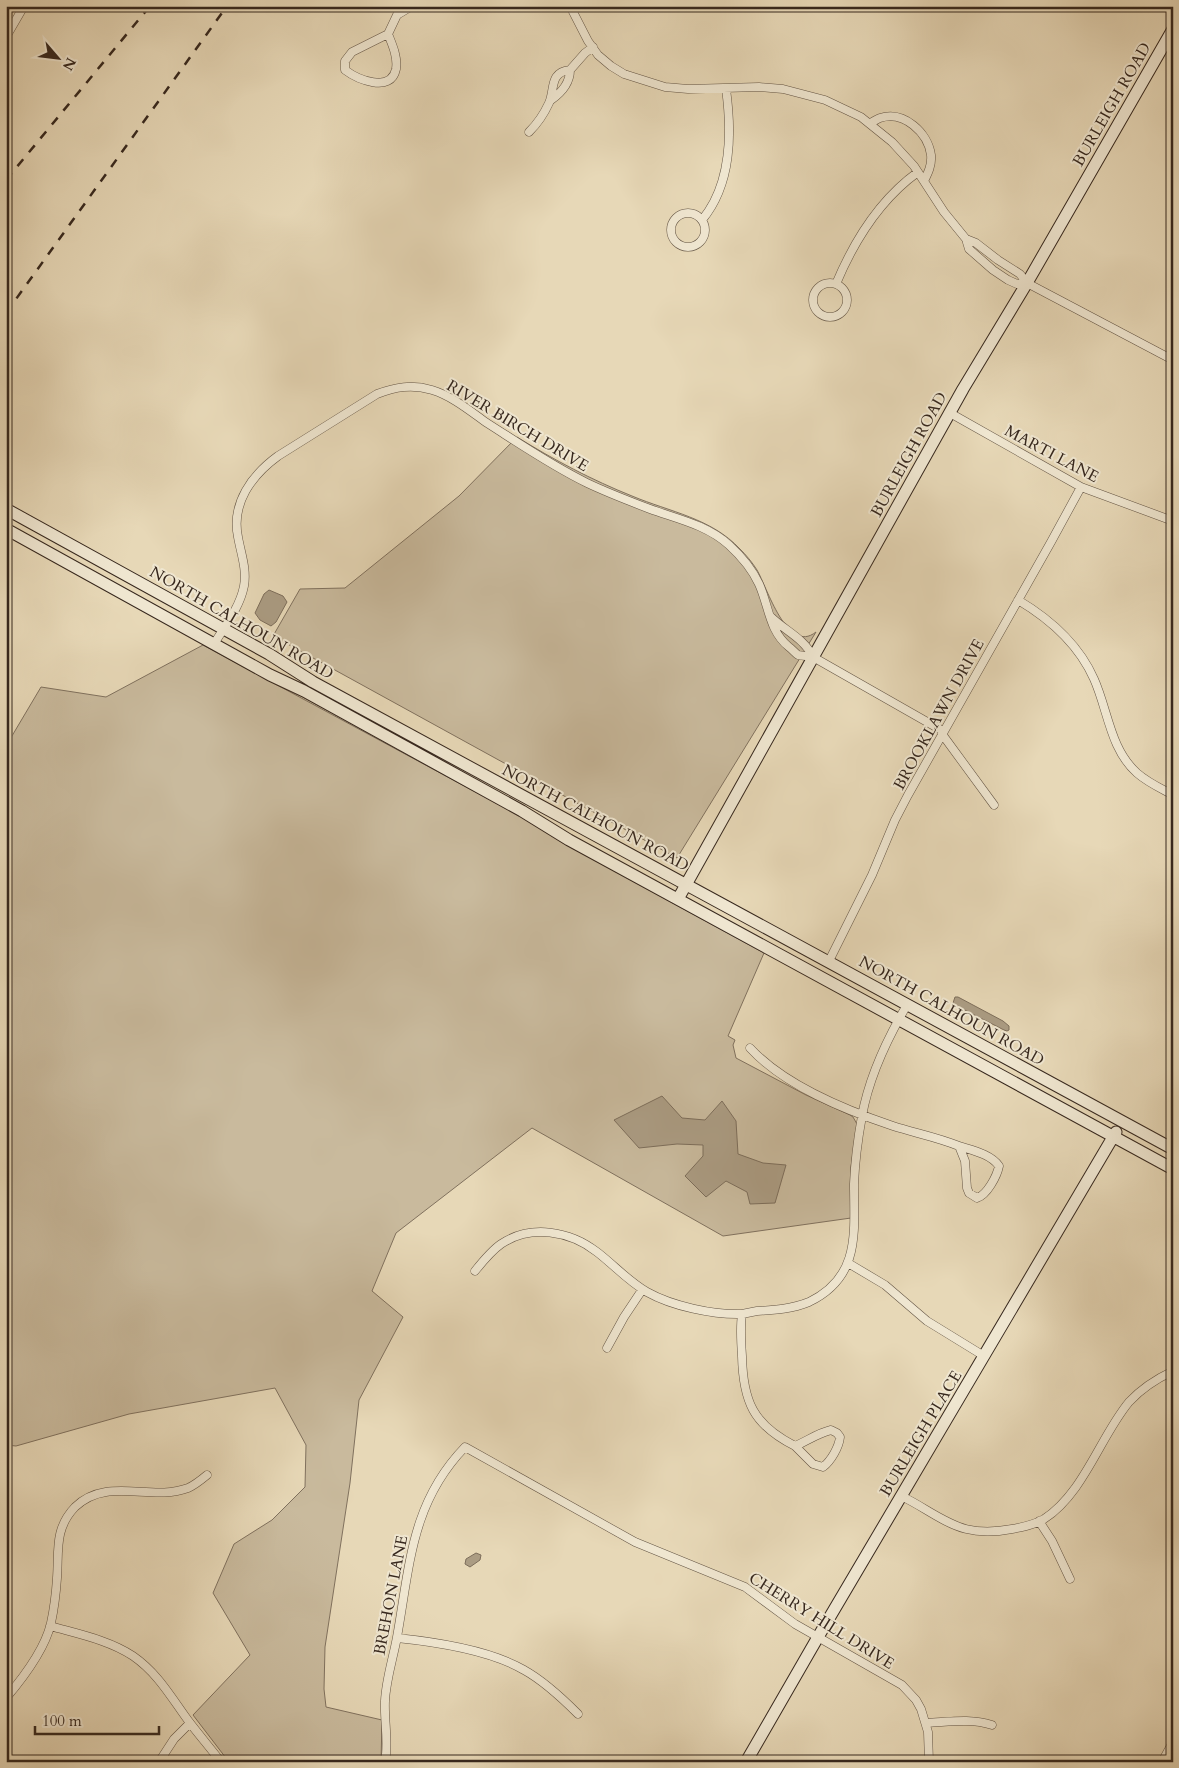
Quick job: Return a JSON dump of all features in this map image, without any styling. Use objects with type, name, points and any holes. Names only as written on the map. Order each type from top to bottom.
[{"type":"main road","name":"BURLEIGH ROAD","points":[[678,899],[950,412],[1027,283],[1173,29]]},
{"type":"main road","name":"NORTH CALHOUN ROAD","points":[[6,509],[270,654],[313,682],[1173,1149]]},
{"type":"main road","name":"NORTH CALHOUN ROAD","points":[[6,530],[270,675],[304,690],[522,811],[569,840],[1173,1169]]},
{"type":"main road","name":"BURLEIGH PLACE","points":[[746,1762],[1122,1121]]},
{"type":"street","points":[[6,37],[24,6]]},
{"type":"street","points":[[388,34],[396,58],[396,70],[391,78],[382,82],[368,82],[355,77],[345,70],[345,61],[352,52],[388,34],[397,15],[412,6]]},
{"type":"street","points":[[570,6],[593,47],[611,66],[624,74],[665,86],[688,89],[759,87],[783,89],[805,93],[846,109],[870,124],[892,142],[918,172],[944,212],[966,240],[969,249],[993,270],[1008,280],[1017,284],[1027,283]]},
{"type":"street","points":[[529,132],[537,124],[551,100],[563,88],[570,76],[570,70],[585,52],[593,47]]},
{"type":"street","points":[[551,100],[551,89],[558,75],[564,70],[570,70]]},
{"type":"street","points":[[702,220],[712,209],[715,202],[730,142],[730,120],[726,89]]},
{"type":"street","points":[[870,124],[881,118],[891,117],[913,124],[922,133],[931,155],[931,165],[924,181]]},
{"type":"street","points":[[836,284],[845,263],[878,210],[901,186],[918,172]]},
{"type":"street","points":[[693,213],[702,220],[705,230],[702,240],[698,244],[688,248],[683,247],[674,240],[671,228],[681,214],[693,213]]},
{"type":"street","points":[[966,240],[976,243],[1020,274],[1027,283],[1173,360]]},
{"type":"street","points":[[830,283],[836,284],[841,287],[846,297],[845,308],[836,316],[825,317],[820,315],[814,306],[814,295],[820,286],[830,283]]},
{"type":"street","name":"RIVER BIRCH DRIVE","points":[[214,644],[244,588],[245,568],[236,522],[241,499],[249,483],[263,467],[278,456],[361,403],[392,388],[406,386],[420,387],[446,396],[538,456],[586,483],[652,510],[690,522],[721,538],[739,555],[751,571],[758,584],[772,626],[777,635],[798,655],[813,656]]},
{"type":"street","name":"MARTI LANE","points":[[950,412],[1081,486],[1173,521]]},
{"type":"street","name":"BROOKLAWN DRIVE","points":[[829,961],[872,876],[895,820],[1081,486]]},
{"type":"street","points":[[1018,600],[1049,621],[1078,651],[1094,678],[1111,729],[1125,760],[1136,772],[1173,795]]},
{"type":"street","name":"RIVER BIRCH DRIVE","points":[[770,616],[784,630],[804,642],[813,656]]},
{"type":"street","points":[[813,656],[943,733],[994,805]]},
{"type":"street","points":[[475,1271],[491,1252],[502,1243],[516,1237],[549,1232],[571,1237],[582,1242],[599,1253],[642,1290],[662,1299],[696,1309],[742,1314],[798,1306],[819,1296],[835,1282],[848,1263],[854,1241],[854,1182],[862,1115],[879,1060],[907,1005]]},
{"type":"street","points":[[750,1048],[760,1059],[803,1088],[862,1115],[959,1146],[977,1152],[994,1160],[999,1166],[996,1174],[981,1196],[976,1198],[969,1193],[967,1188],[965,1161],[959,1146]]},
{"type":"street","points":[[848,1263],[885,1285],[927,1322],[984,1356]]},
{"type":"street","points":[[607,1348],[642,1290]]},
{"type":"street","points":[[742,1314],[742,1370],[746,1396],[764,1427],[774,1435],[795,1446],[813,1464],[823,1467],[829,1461],[839,1443],[840,1437],[830,1430],[795,1446]]},
{"type":"street","points":[[902,1496],[951,1523],[982,1532],[997,1532],[1019,1528],[1040,1521],[1046,1518],[1070,1494],[1129,1402],[1144,1387],[1173,1371]]},
{"type":"street","name":"CHERRY HILL DRIVE","points":[[465,1447],[635,1542],[745,1587],[795,1624],[902,1685],[916,1700],[927,1724],[929,1762]]},
{"type":"street","name":"BREHON LANE","points":[[385,1762],[385,1699],[418,1525],[434,1490],[465,1447]]},
{"type":"street","points":[[6,1698],[26,1673],[50,1626],[57,1584],[57,1544],[61,1529],[75,1507],[94,1494],[108,1491],[155,1492],[188,1488],[207,1475]]},
{"type":"street","points":[[1040,1521],[1070,1579]]},
{"type":"street","points":[[50,1626],[104,1642],[133,1656],[156,1675],[190,1723],[222,1762]]},
{"type":"street","points":[[397,1638],[475,1651],[503,1660],[537,1678],[578,1714]]},
{"type":"street","points":[[927,1724],[963,1720],[992,1725]]},
{"type":"street","points":[[159,1762],[174,1739],[190,1723]]},
{"type":"street","points":[[1162,1762],[1173,1742]]},
{"type":"shaded area","points":[[517,437],[559,462],[602,483],[703,523],[729,538],[747,556],[757,570],[772,603],[787,627],[796,634],[806,637],[816,632],[677,858],[273,636],[300,589],[345,588],[459,496]]},
{"type":"shaded area","points":[[269,590],[283,596],[287,602],[276,622],[271,626],[260,620],[255,613],[264,594]]},
{"type":"shaded area","points":[[203,645],[520,816],[563,843],[764,953],[728,1036],[735,1040],[733,1045],[736,1058],[806,1095],[850,1115],[857,1124],[851,1167],[851,1218],[723,1236],[532,1128],[396,1233],[372,1291],[403,1317],[359,1400],[350,1483],[325,1647],[324,1689],[326,1707],[382,1720],[381,1762],[229,1762],[193,1715],[250,1655],[213,1593],[234,1544],[272,1520],[305,1487],[306,1445],[275,1388],[129,1414],[16,1446],[6,1445],[6,746],[41,687],[106,697]]},
{"type":"shaded area","points":[[955,997],[1003,1021],[1009,1026],[1009,1030],[1004,1030],[955,1005],[953,1003]]},
{"type":"shaded area","points":[[662,1096],[682,1118],[705,1120],[722,1101],[736,1121],[738,1154],[763,1163],[786,1165],[775,1203],[750,1204],[747,1192],[726,1181],[706,1197],[685,1176],[703,1156],[703,1145],[677,1144],[639,1148],[614,1120]]},
{"type":"shaded area","points":[[476,1553],[481,1555],[480,1560],[470,1567],[465,1564],[466,1559]]},
{"type":"railway","points":[[6,180],[150,6]]},
{"type":"railway","points":[[6,313],[227,6]]}]
